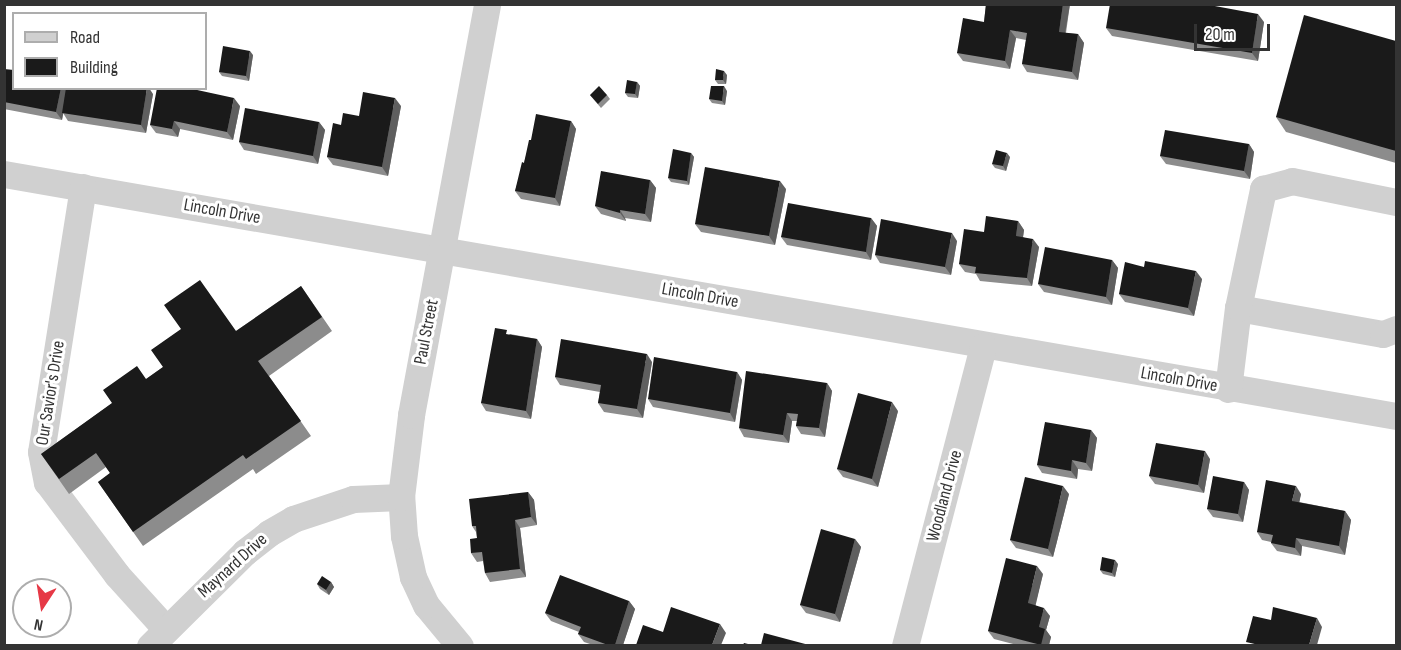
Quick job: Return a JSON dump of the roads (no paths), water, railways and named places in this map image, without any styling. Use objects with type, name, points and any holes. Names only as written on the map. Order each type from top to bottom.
[{"type":"street","name":"Paul Street","points":[[460,645],[426,605],[413,577],[404,536],[401,497],[411,415],[487,4]]},
{"type":"street","name":"Lincoln Drive","points":[[4,174],[982,346],[1396,416]]},
{"type":"street","points":[[1227,388],[1238,308],[1263,189],[1292,181],[1396,202]]},
{"type":"street","name":"Our Savior's Drive","points":[[83,187],[41,452],[47,482],[117,575],[158,637]]},
{"type":"street","points":[[1238,308],[1383,334],[1396,329]]},
{"type":"street","name":"Woodland Drive","points":[[905,645],[982,346]]},
{"type":"street","name":"Maynard Drive","points":[[158,637],[245,552],[292,519],[353,499],[401,497]]}]
